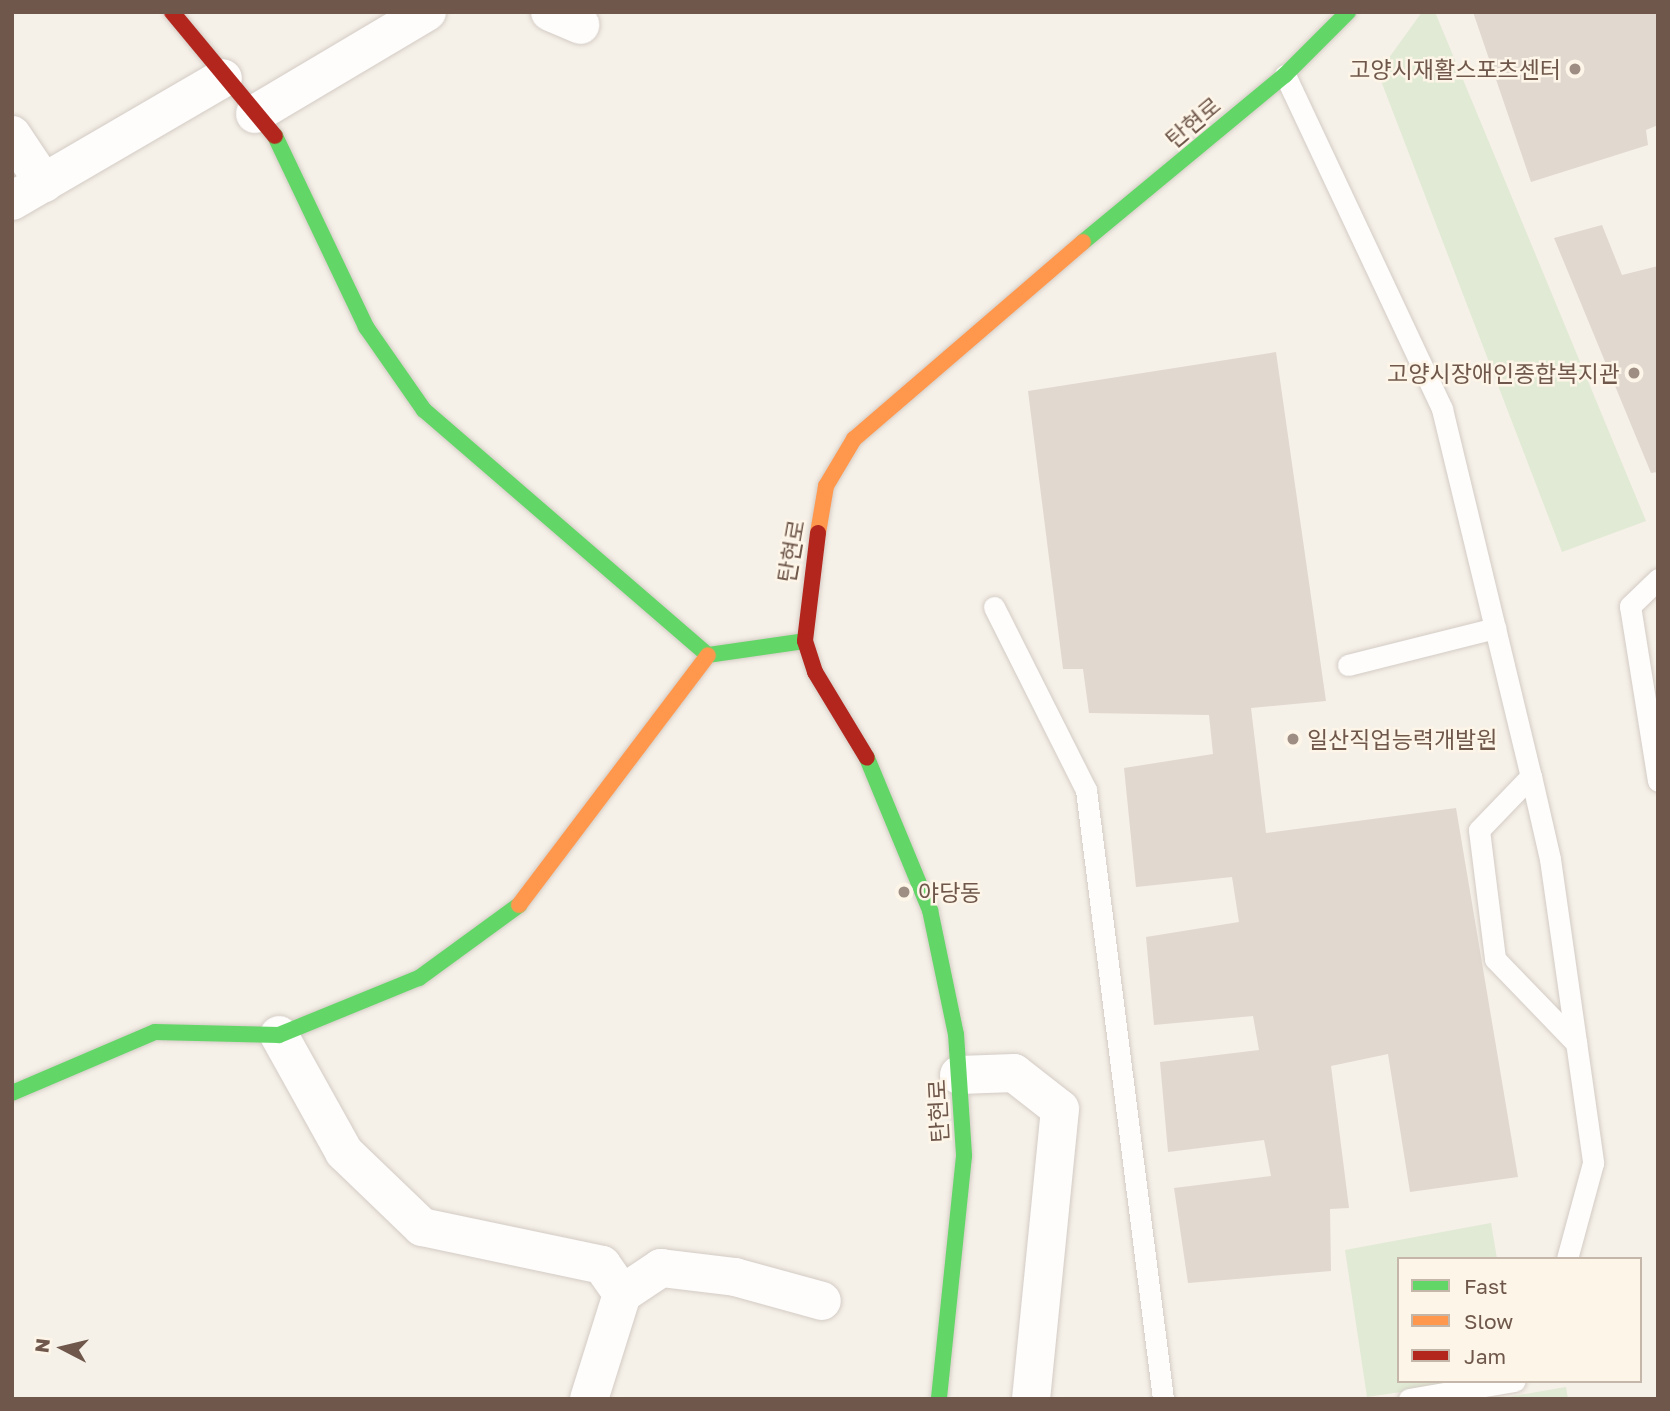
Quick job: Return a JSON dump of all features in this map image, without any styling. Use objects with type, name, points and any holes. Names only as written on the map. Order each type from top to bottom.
[{"type":"street","points":[[172,12],[223,78],[287,150],[366,327],[424,410],[708,655]]},
{"type":"street","points":[[255,114],[426,12]]},
{"type":"street","name":"탄현로","points":[[939,1399],[964,1156],[959,1075],[930,910],[878,778],[815,672],[805,641],[806,597],[826,486],[855,439],[1284,75],[1348,12]]},
{"type":"street","points":[[12,135],[28,192],[223,78]]},
{"type":"street","points":[[12,1093],[155,1032],[279,1035],[419,978],[518,906],[708,655],[805,641]]},
{"type":"street","points":[[279,1035],[344,1152],[422,1227],[602,1265],[622,1294]]},
{"type":"street","points":[[959,1075],[1014,1073],[1060,1109],[1031,1399]]},
{"type":"street","points":[[589,1399],[622,1294],[661,1268],[735,1277],[822,1301]]},
{"type":"lane","points":[[1284,75],[1442,409],[1531,776],[1550,859],[1593,1163],[1568,1257]]},
{"type":"lane","points":[[1658,579],[1630,606],[1658,781]]},
{"type":"lane","points":[[994,607],[1086,790],[1163,1399]]},
{"type":"lane","points":[[1348,664],[1495,628]]},
{"type":"lane","points":[[1531,776],[1479,830],[1495,958],[1576,1043]]},
{"type":"lane","points":[[1409,1399],[1502,1383]]},
{"type":"green space","points":[[1422,12],[1435,12],[1646,521],[1562,552],[1378,73]]},
{"type":"green space","points":[[1491,1223],[1497,1257],[1397,1257],[1397,1383],[1462,1383],[1367,1397],[1345,1250]]},
{"type":"green space","points":[[1566,1387],[1568,1399],[1496,1399]]},
{"type":"building","name":"고양시재활스포츠센터","points":[[1473,12],[1658,12],[1658,125],[1646,130],[1648,145],[1531,182]]},
{"type":"building","name":"고양시장애인종합복지관","points":[[1602,225],[1622,275],[1658,266],[1658,472],[1651,473],[1554,238]]},
{"type":"building","points":[[1276,352],[1326,701],[1251,708],[1266,833],[1456,808],[1518,1177],[1410,1192],[1388,1054],[1331,1066],[1349,1208],[1330,1209],[1331,1271],[1188,1283],[1174,1188],[1271,1176],[1264,1140],[1168,1152],[1160,1062],[1259,1050],[1253,1016],[1154,1025],[1146,937],[1239,922],[1232,877],[1136,887],[1124,768],[1213,754],[1209,715],[1089,713],[1083,669],[1063,669],[1028,391]]},
{"type":"traffic: fast","points":[[1083,242],[1285,75],[1348,12]]},
{"type":"traffic: fast","points":[[275,136],[366,327],[424,410],[708,655],[805,641]]},
{"type":"traffic: fast","points":[[867,758],[930,910],[956,1034],[964,1156],[939,1399]]},
{"type":"traffic: fast","points":[[12,1093],[155,1032],[279,1035],[419,978],[519,905]]},
{"type":"traffic: slow","points":[[818,533],[826,486],[854,439],[1083,242]]},
{"type":"traffic: slow","points":[[519,905],[708,655]]},
{"type":"traffic: jam","points":[[172,12],[275,136]]},
{"type":"traffic: jam","points":[[818,533],[805,641],[815,672],[867,758]]},
{"type":"place","name":"고양시재활스포츠센터","points":[[1575,69]]},
{"type":"place","name":"고양시장애인종합복지관","points":[[1634,373]]},
{"type":"place","name":"일산직업능력개발원","points":[[1293,739]]},
{"type":"place","name":"야당동","points":[[904,892]]}]
